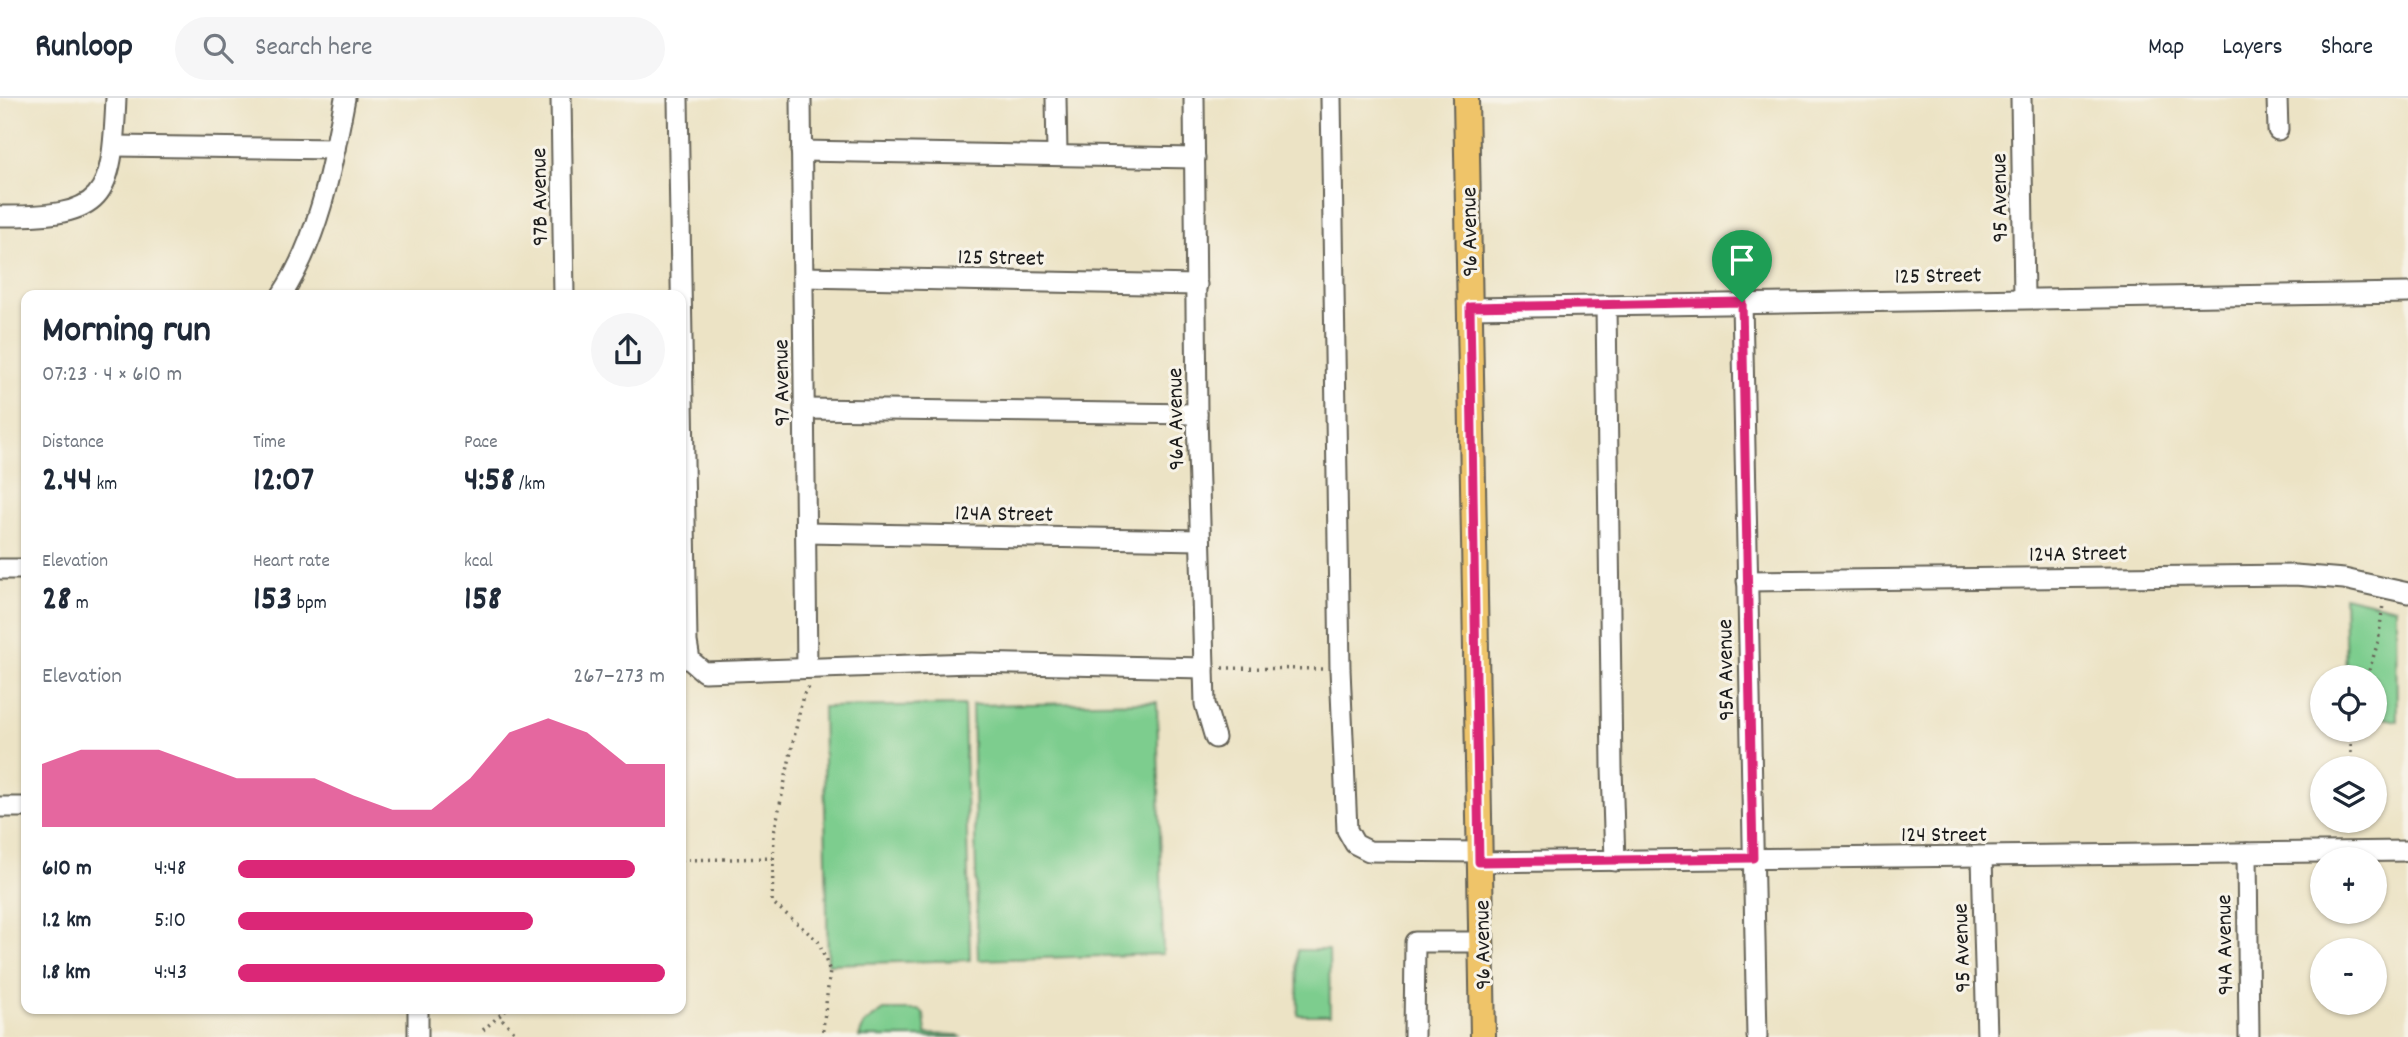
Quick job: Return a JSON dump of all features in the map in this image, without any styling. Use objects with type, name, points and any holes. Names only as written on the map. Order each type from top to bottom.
[{"type":"main road","name":"96 Avenue","points":[[1466,98],[1483,1037]]},
{"type":"street","points":[[0,216],[58,214],[89,203],[99,194],[105,183],[114,146],[116,98]]},
{"type":"street","points":[[284,290],[314,228],[335,149],[345,98]]},
{"type":"street","name":"97B Avenue","points":[[561,98],[564,290]]},
{"type":"street","points":[[678,98],[681,290]]},
{"type":"street","name":"97 Avenue","points":[[801,98],[809,668]]},
{"type":"street","points":[[1056,98],[1057,154]]},
{"type":"street","name":"96A Avenue","points":[[1194,98],[1200,540],[1212,668],[1205,704],[1215,738]]},
{"type":"street","name":"124 Street","points":[[1331,98],[1339,657],[1348,830],[1355,844],[1369,851],[1615,861],[2408,850]]},
{"type":"street","name":"95 Avenue","points":[[2021,98],[2024,298]]},
{"type":"street","points":[[2277,98],[2278,130]]},
{"type":"street","points":[[114,146],[335,149]]},
{"type":"street","points":[[801,151],[1195,158]]},
{"type":"street","name":"125 Street","points":[[803,276],[1197,285]]},
{"type":"street","name":"125 Street","points":[[1470,307],[2408,293]]},
{"type":"street","name":"95A Avenue","points":[[1742,302],[1757,1037]]},
{"type":"street","points":[[1606,306],[1615,861]]},
{"type":"street","points":[[804,408],[1197,414]]},
{"type":"street","name":"124A Street","points":[[806,533],[1200,540]]},
{"type":"street","points":[[0,569],[21,569]]},
{"type":"street","name":"124A Street","points":[[1747,581],[2295,575],[2344,579],[2408,593]]},
{"type":"street","points":[[686,582],[690,660],[704,671],[783,671],[971,663],[1212,668]]},
{"type":"street","points":[[0,807],[21,807]]},
{"type":"street","name":"94A Avenue","points":[[2247,853],[2249,1037]]},
{"type":"street","name":"95 Avenue","points":[[1982,857],[1987,1037]]},
{"type":"street","points":[[1414,1037],[1415,942],[1481,942]]},
{"type":"street","points":[[418,1014],[418,1037]]},
{"type":"path","points":[[2371,665],[2378,642],[2384,601]]},
{"type":"path","points":[[809,668],[815,683],[803,695],[774,833],[772,902],[818,941],[830,971],[822,1037]]},
{"type":"path","points":[[1212,668],[1328,669]]},
{"type":"path","points":[[686,860],[772,858]]},
{"type":"path","points":[[483,1030],[501,1014]]},
{"type":"path","points":[[499,1016],[520,1037]]},
{"type":"green space","points":[[2344,596],[2396,608],[2397,721],[2387,719],[2387,665],[2346,665]]},
{"type":"green space","points":[[1157,702],[1163,954],[978,960],[972,705]]},
{"type":"green space","points":[[964,705],[970,960],[828,964],[823,707]]},
{"type":"green space","points":[[1297,950],[1329,950],[1330,1015],[1298,1015]]},
{"type":"green space","points":[[884,1010],[920,1010],[924,1015],[926,1034],[961,1037],[859,1037],[864,1024]]},
{"type":"route","points":[[1742,302],[1753,858],[1479,862],[1470,307],[1742,302]]}]
